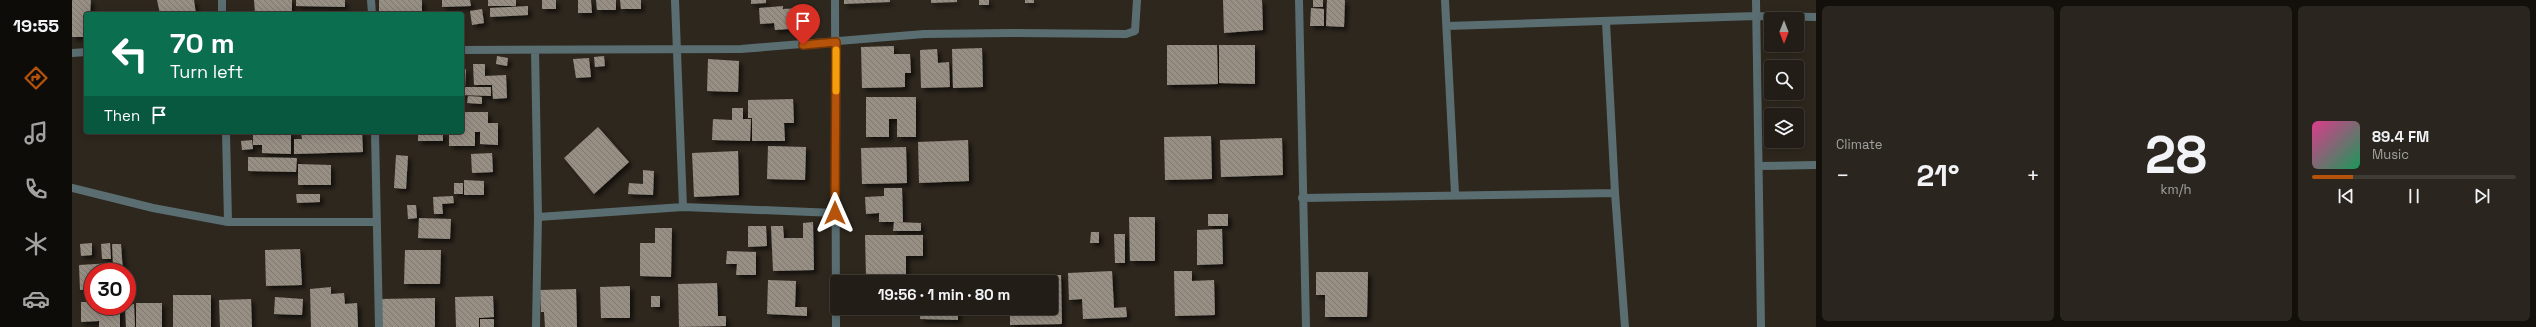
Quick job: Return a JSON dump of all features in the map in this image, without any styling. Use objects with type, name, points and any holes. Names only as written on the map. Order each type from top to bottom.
[{"type":"street","points":[[222,0],[222,12]]},
{"type":"street","points":[[372,0],[372,12]]},
{"type":"street","points":[[675,0],[683,207]]},
{"type":"street","points":[[835,0],[836,327]]},
{"type":"street","points":[[464,50],[741,49],[924,34],[1010,32],[1126,34],[1135,31],[1137,0]]},
{"type":"street","points":[[1299,0],[1302,198],[1306,327]]},
{"type":"street","points":[[1445,0],[1455,194]]},
{"type":"street","points":[[1756,0],[1761,327]]},
{"type":"street","points":[[1447,26],[1756,16],[1816,17]]},
{"type":"street","points":[[1606,22],[1614,194],[1625,327]]},
{"type":"street","points":[[535,50],[538,217],[536,327]]},
{"type":"street","points":[[72,52],[84,52]]},
{"type":"street","points":[[226,134],[228,222]]},
{"type":"street","points":[[375,134],[379,327]]},
{"type":"street","points":[[1759,166],[1816,165]]},
{"type":"street","points":[[72,188],[153,208],[228,222],[377,222]]},
{"type":"street","points":[[1302,198],[1455,194],[1614,194]]},
{"type":"street","points":[[538,217],[683,207],[835,213]]},
{"type":"building","points":[[72,0],[91,0],[90,12],[84,12],[84,37],[72,37]]},
{"type":"building","points":[[157,0],[194,0],[196,12],[160,12]]},
{"type":"building","points":[[254,0],[292,0],[292,12],[255,12]]},
{"type":"building","points":[[296,0],[345,0],[345,7],[296,6]]},
{"type":"building","points":[[379,0],[422,0],[422,12],[379,12]]},
{"type":"building","points":[[442,0],[470,0],[471,6],[442,7]]},
{"type":"building","points":[[488,0],[516,0],[516,6],[488,6]]},
{"type":"building","points":[[542,0],[556,0],[556,9],[542,9]]},
{"type":"building","points":[[578,0],[591,0],[592,13],[578,13]]},
{"type":"building","points":[[596,0],[616,0],[616,10],[597,10]]},
{"type":"building","points":[[620,0],[641,0],[641,9],[621,9]]},
{"type":"building","points":[[751,0],[766,0],[766,3],[751,4]]},
{"type":"building","points":[[844,0],[890,0],[890,2],[844,4]]},
{"type":"building","points":[[931,0],[957,0],[957,2],[931,3]]},
{"type":"building","points":[[979,0],[989,0],[989,5],[979,5]]},
{"type":"building","points":[[1025,0],[1034,0],[1034,3],[1025,3]]},
{"type":"building","points":[[1223,0],[1262,0],[1263,30],[1224,33]]},
{"type":"building","points":[[1313,0],[1323,0],[1323,7],[1313,7]]},
{"type":"building","points":[[1327,0],[1345,0],[1344,27],[1326,26]]},
{"type":"building","points":[[528,6],[528,15],[490,17],[490,8]]},
{"type":"building","points":[[783,6],[783,9],[801,8],[802,28],[775,30],[774,23],[760,24],[759,8]]},
{"type":"building","points":[[1311,8],[1324,9],[1324,26],[1310,26]]},
{"type":"building","points":[[482,9],[484,23],[472,25],[470,11]]},
{"type":"building","points":[[1167,45],[1217,45],[1218,84],[1167,85]]},
{"type":"building","points":[[1219,45],[1255,45],[1255,84],[1219,83]]},
{"type":"building","points":[[894,46],[894,54],[910,54],[911,73],[905,73],[905,87],[862,88],[861,47]]},
{"type":"building","points":[[982,48],[983,87],[953,88],[952,49]]},
{"type":"building","points":[[937,49],[938,63],[949,62],[950,87],[921,88],[920,50]]},
{"type":"building","points":[[497,56],[508,58],[507,66],[496,64]]},
{"type":"building","points":[[604,56],[605,66],[595,67],[594,57]]},
{"type":"building","points":[[589,58],[591,77],[576,78],[573,59]]},
{"type":"building","points":[[708,59],[739,61],[738,92],[707,91]]},
{"type":"building","points":[[473,64],[485,64],[485,76],[506,75],[507,98],[493,99],[492,85],[474,85]]},
{"type":"building","points":[[464,69],[466,69],[465,87],[491,87],[491,96],[464,95]]},
{"type":"building","points":[[468,96],[482,97],[482,104],[467,103]]},
{"type":"building","points":[[866,97],[916,97],[916,137],[897,137],[897,119],[889,119],[889,137],[866,137]]},
{"type":"building","points":[[793,99],[794,123],[784,123],[785,141],[752,141],[752,118],[748,118],[748,100]]},
{"type":"building","points":[[732,108],[743,108],[743,119],[751,119],[750,141],[712,140],[713,119],[732,120]]},
{"type":"building","points":[[464,112],[488,112],[488,123],[498,123],[498,145],[480,144],[480,132],[475,132],[475,146],[449,146],[449,134],[464,134]]},
{"type":"building","points":[[598,127],[629,162],[594,194],[564,158]]},
{"type":"building","points":[[253,134],[291,134],[291,154],[262,153],[262,145],[253,145]]},
{"type":"building","points":[[301,134],[362,134],[363,152],[294,154],[294,139],[302,139]]},
{"type":"building","points":[[418,134],[443,134],[443,141],[418,141]]},
{"type":"building","points":[[1211,136],[1212,179],[1165,180],[1164,137]]},
{"type":"building","points":[[1282,138],[1283,175],[1221,177],[1220,140]]},
{"type":"building","points":[[252,140],[253,149],[242,150],[241,141]]},
{"type":"building","points":[[968,140],[969,181],[919,183],[918,142]]},
{"type":"building","points":[[768,146],[806,147],[805,180],[767,179]]},
{"type":"building","points":[[906,147],[907,183],[862,184],[861,148]]},
{"type":"building","points":[[738,151],[739,195],[694,197],[692,153]]},
{"type":"building","points":[[492,153],[493,172],[472,173],[471,154]]},
{"type":"building","points":[[396,155],[408,156],[406,189],[394,188]]},
{"type":"building","points":[[248,157],[297,158],[296,172],[248,171]]},
{"type":"building","points":[[298,164],[331,165],[331,185],[298,185]]},
{"type":"building","points":[[643,170],[654,171],[653,195],[628,194],[629,183],[643,184]]},
{"type":"building","points":[[464,180],[484,181],[484,195],[464,195]]},
{"type":"building","points":[[454,183],[463,183],[463,194],[454,194]]},
{"type":"building","points":[[884,188],[902,188],[903,222],[879,222],[879,213],[866,214],[865,197],[884,196]]},
{"type":"building","points":[[296,194],[320,194],[320,202],[297,203]]},
{"type":"building","points":[[453,196],[454,203],[442,204],[443,214],[434,214],[433,197]]},
{"type":"building","points":[[407,205],[416,205],[417,218],[408,219]]},
{"type":"building","points":[[1208,214],[1228,214],[1228,226],[1208,226]]},
{"type":"building","points":[[1129,217],[1155,217],[1155,261],[1130,261]]},
{"type":"building","points":[[419,218],[451,219],[450,239],[418,238]]},
{"type":"building","points":[[813,222],[814,270],[773,271],[771,226],[783,226],[784,238],[803,238],[803,223]]},
{"type":"building","points":[[894,222],[921,223],[921,231],[893,231]]},
{"type":"building","points":[[748,226],[766,226],[767,246],[748,247]]},
{"type":"building","points":[[655,228],[672,228],[671,277],[640,276],[640,243],[655,243]]},
{"type":"building","points":[[1222,229],[1223,264],[1197,265],[1197,230]]},
{"type":"building","points":[[1091,232],[1099,232],[1099,243],[1090,243]]},
{"type":"building","points":[[1114,234],[1125,234],[1125,263],[1115,263]]},
{"type":"building","points":[[865,235],[923,235],[923,256],[906,256],[906,275],[866,275]]},
{"type":"building","points":[[92,243],[92,255],[81,256],[80,244]]},
{"type":"building","points":[[110,243],[111,259],[102,259],[101,244]]},
{"type":"building","points":[[112,244],[121,244],[122,263],[113,263]]},
{"type":"building","points":[[300,249],[302,285],[266,286],[265,250]]},
{"type":"building","points":[[405,250],[441,250],[440,284],[404,284]]},
{"type":"building","points":[[727,251],[756,252],[756,275],[736,275],[737,264],[726,264]]},
{"type":"building","points":[[79,265],[84,265],[84,290],[80,290]]},
{"type":"building","points":[[1112,271],[1114,308],[1126,307],[1127,317],[1083,319],[1082,299],[1069,300],[1068,273]]},
{"type":"building","points":[[1174,271],[1192,271],[1192,281],[1214,280],[1215,315],[1175,316]]},
{"type":"building","points":[[1316,272],[1368,272],[1367,317],[1325,317],[1325,295],[1316,295]]},
{"type":"building","points":[[1058,275],[1061,275],[1062,324],[1010,325],[1010,315],[1058,315]]},
{"type":"building","points":[[768,280],[796,281],[795,307],[807,307],[807,316],[767,314]]},
{"type":"building","points":[[717,283],[718,316],[726,316],[726,326],[679,327],[678,284]]},
{"type":"building","points":[[630,286],[630,318],[601,318],[600,287]]},
{"type":"building","points":[[331,287],[331,294],[344,293],[345,304],[357,303],[358,327],[311,327],[310,289]]},
{"type":"building","points":[[576,289],[577,327],[545,327],[544,312],[541,312],[540,290]]},
{"type":"building","points":[[173,295],[211,295],[211,327],[173,327]]},
{"type":"building","points":[[493,296],[494,317],[479,318],[479,327],[456,327],[455,297]]},
{"type":"building","points":[[651,296],[660,296],[660,307],[651,307]]},
{"type":"building","points":[[275,297],[303,299],[302,315],[274,314]]},
{"type":"building","points":[[435,298],[435,327],[381,327],[380,299]]},
{"type":"building","points":[[251,299],[252,327],[220,327],[219,300]]},
{"type":"building","points":[[81,302],[84,302],[84,315],[120,315],[120,327],[99,327],[99,321],[81,322]]},
{"type":"building","points":[[136,303],[162,303],[162,327],[136,327]]},
{"type":"building","points":[[125,315],[134,315],[135,327],[126,327]]},
{"type":"building","points":[[920,315],[958,315],[958,320],[920,319]]},
{"type":"building","points":[[480,319],[494,319],[494,327],[480,327]]},
{"type":"slow traffic","points":[[836,50],[836,91]]},
{"type":"route","points":[[803,45],[836,42],[835,213]]}]
